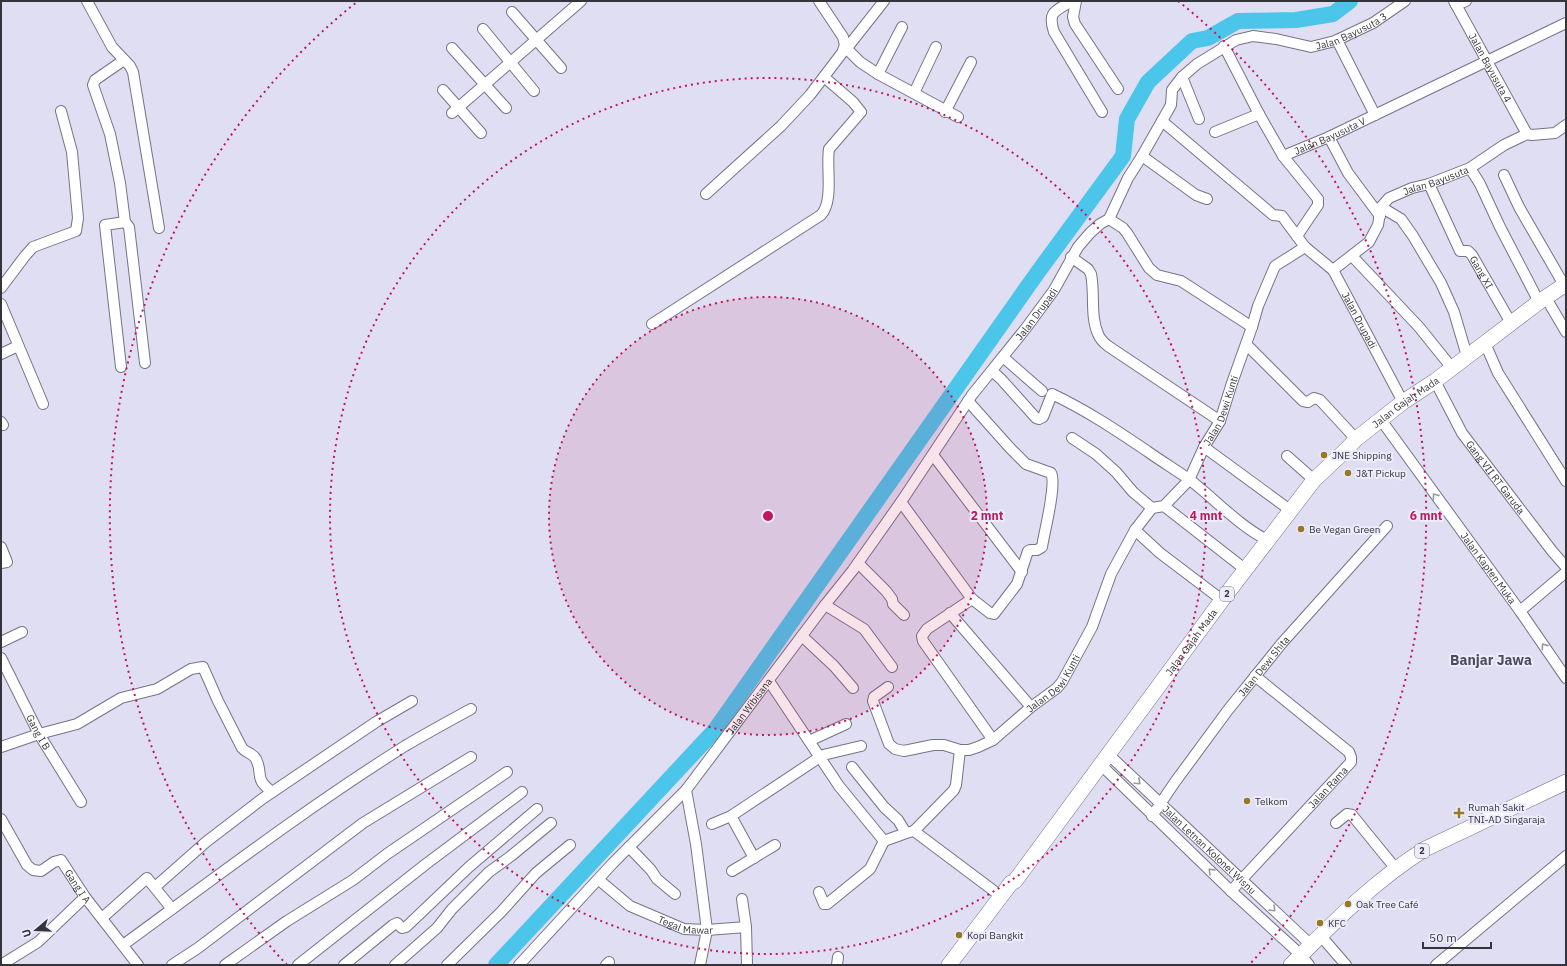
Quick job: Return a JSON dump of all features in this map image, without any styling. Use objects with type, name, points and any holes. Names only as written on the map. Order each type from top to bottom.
[{"type":"highway","name":"Jalan Gajah Mada","points":[[950,965],[1032,858],[1267,540],[1314,480],[1356,439],[1403,402],[1565,285]]},
{"type":"highway","name":"2","points":[[1306,953],[1353,904],[1396,869],[1425,849],[1566,782]]},
{"type":"street","points":[[87,1],[112,47],[130,66],[133,72],[159,228]]},
{"type":"street","points":[[455,110],[581,1]]},
{"type":"street","points":[[819,1],[842,35],[846,47],[860,62],[878,74],[958,118]]},
{"type":"street","points":[[706,194],[771,137],[802,104],[884,1]]},
{"type":"street","points":[[1072,1],[1057,10],[1051,16],[1050,22],[1054,32],[1102,112]]},
{"type":"street","points":[[1076,1],[1073,17],[1075,24],[1118,89]]},
{"type":"street","name":"Jalan Bayusuta 3","points":[[1224,46],[1236,40],[1253,36],[1276,39],[1311,47],[1337,40],[1373,23],[1405,1]]},
{"type":"street","name":"Jalan Bayusuta 4","points":[[1459,2],[1527,134]]},
{"type":"street","points":[[512,12],[561,68]]},
{"type":"street","name":"Jalan Bayusuta V","points":[[1224,46],[1259,114],[1283,156],[1329,137],[1566,23]]},
{"type":"street","points":[[878,74],[902,27]]},
{"type":"street","points":[[482,29],[534,91]]},
{"type":"street","points":[[1337,40],[1375,115]]},
{"type":"street","name":"Jalan Drupadi","points":[[769,681],[858,563],[901,502],[968,401],[1054,290],[1071,257],[1090,233],[1100,224],[1109,219],[1128,178],[1171,105],[1172,90],[1182,77],[1197,64],[1224,46]]},
{"type":"street","points":[[914,93],[936,47]]},
{"type":"street","points":[[452,48],[506,108]]},
{"type":"street","points":[[124,60],[95,80],[93,85],[110,134],[120,183],[125,222],[129,227],[145,363]]},
{"type":"street","points":[[945,112],[971,62]]},
{"type":"street","points":[[652,324],[825,211],[828,148],[861,112],[853,102],[824,77]]},
{"type":"street","points":[[1182,77],[1199,118]]},
{"type":"street","points":[[443,90],[455,110],[481,134]]},
{"type":"street","points":[[1,288],[33,247],[76,231],[78,218],[72,152],[61,112]]},
{"type":"street","points":[[1215,132],[1259,114]]},
{"type":"street","name":"Jalan Drupadi","points":[[1162,121],[1273,215],[1282,216],[1305,247],[1333,270],[1403,402]]},
{"type":"street","name":"Jalan Bayusuta","points":[[1333,270],[1369,242],[1378,225],[1381,212],[1389,198],[1419,185],[1429,184],[1470,168],[1504,145],[1527,134],[1555,133],[1566,126]]},
{"type":"street","points":[[1329,137],[1348,173],[1381,212],[1401,219],[1413,236],[1441,283],[1454,312],[1467,356]]},
{"type":"street","points":[[1142,156],[1196,195],[1207,199]]},
{"type":"street","points":[[1283,156],[1318,199],[1318,205],[1297,236]]},
{"type":"street","points":[[1470,168],[1480,184],[1500,227],[1543,300],[1566,332]]},
{"type":"street","points":[[1504,175],[1519,207],[1565,285]]},
{"type":"street","name":"Gang XI","points":[[1429,184],[1460,251],[1468,251],[1472,254],[1511,323]]},
{"type":"street","points":[[1109,219],[1123,228],[1149,268],[1157,275],[1181,281],[1252,327]]},
{"type":"street","points":[[120,367],[105,226],[125,222]]},
{"type":"street","name":"Jalan Dewi Kunti","points":[[1164,506],[1189,480],[1204,447],[1220,421],[1258,306],[1275,266],[1305,247]]},
{"type":"street","points":[[1352,256],[1419,327],[1452,368]]},
{"type":"street","points":[[1071,257],[1088,269],[1091,274],[1095,322],[1098,335],[1103,341],[1108,346],[1220,421]]},
{"type":"street","points":[[1,304],[43,404]]},
{"type":"street","points":[[1485,343],[1498,373],[1566,481]]},
{"type":"street","points":[[1246,344],[1303,401],[1308,402],[1314,398],[1318,398],[1356,439]]},
{"type":"street","points":[[1,354],[18,346]]},
{"type":"street","points":[[1003,357],[1042,391]]},
{"type":"street","points":[[992,371],[1030,412],[1039,419],[1043,417],[1052,394],[1107,424],[1189,480],[1238,522],[1253,533],[1267,540]]},
{"type":"street","name":"Gang VII RT Garuda","points":[[1434,381],[1462,433],[1552,551],[1566,567]]},
{"type":"street","points":[[901,502],[972,599],[990,613],[994,614],[1017,584],[1028,551],[1037,550],[1042,547],[1053,477],[1051,473],[1026,464],[968,401]]},
{"type":"street","name":"Jalan Kapten Muka","points":[[1381,420],[1520,611],[1566,677]]},
{"type":"street","points":[[1072,438],[1101,458],[1116,472],[1133,492],[1152,508],[1164,506],[1246,570]]},
{"type":"street","points":[[1204,447],[1290,510]]},
{"type":"street","points":[[933,454],[1022,572]]},
{"type":"street","points":[[1287,456],[1314,480]]},
{"type":"street","name":"Jalan Dewi Kunti","points":[[960,750],[969,750],[993,740],[1057,688],[1062,682],[1092,627],[1111,574],[1135,530],[1152,508]]},
{"type":"street","name":"Jalan Dewi Shita","points":[[1152,816],[1175,782],[1255,676],[1282,643],[1387,526]]},
{"type":"street","points":[[1135,530],[1160,554],[1222,600]]},
{"type":"street","points":[[1,547],[7,562],[1,563]]},
{"type":"street","points":[[858,563],[886,591],[892,599],[893,604],[904,615]]},
{"type":"street","points":[[1520,611],[1566,572]]},
{"type":"street","points":[[972,599],[923,632],[922,636],[923,641],[993,740]]},
{"type":"street","points":[[825,605],[864,629],[892,667]]},
{"type":"street","points":[[950,613],[1032,707]]},
{"type":"street","points":[[1,642],[22,632]]},
{"type":"street","points":[[802,636],[834,666],[853,688]]},
{"type":"street","name":"Gang I B","points":[[1,658],[39,734],[81,802]]},
{"type":"street","points":[[1,747],[39,734],[77,724],[121,698],[157,689],[191,669],[202,667],[242,748],[256,758],[260,780],[272,792]]},
{"type":"street","name":"Jalan Rama","points":[[1231,890],[1351,762],[1349,752],[1255,676]]},
{"type":"street","name":"Jalan Wibisana","points":[[519,965],[629,847],[686,790],[769,681],[809,741],[819,759],[841,790],[884,841]]},
{"type":"street","points":[[818,892],[821,901],[824,904],[827,904],[870,869],[884,841],[910,832],[954,790],[956,785],[960,750],[944,745],[933,745],[904,751],[892,747],[873,699],[881,691],[888,687]]},
{"type":"street","points":[[155,887],[206,842],[272,792],[376,722],[412,701]]},
{"type":"street","points":[[123,945],[335,793],[406,746],[471,709]]},
{"type":"street","points":[[809,741],[846,724]]},
{"type":"street","points":[[712,824],[731,816],[830,753],[861,746]]},
{"type":"street","points":[[172,965],[198,948],[363,823],[471,757]]},
{"type":"street","name":"Jalan Letnan Kolonel Wisnu","points":[[1105,760],[1161,804],[1242,879],[1306,953]]},
{"type":"street","name":"Jalan Letnan Kolonel Wisnu","points":[[1105,760],[1152,816],[1231,890],[1306,953]]},
{"type":"street","points":[[852,767],[884,807],[910,832],[1002,897]]},
{"type":"street","points":[[225,965],[287,921],[353,880],[387,854],[507,772]]},
{"type":"street","points":[[686,790],[696,844],[707,930],[700,965]]},
{"type":"street","points":[[298,965],[426,864],[522,792]]},
{"type":"street","points":[[344,965],[393,924],[397,923],[402,928],[406,927],[469,867],[538,809]]},
{"type":"street","points":[[1336,823],[1347,814],[1352,816],[1396,869]]},
{"type":"street","points":[[731,816],[754,858]]},
{"type":"street","name":"Gang I A","points":[[1,819],[30,869],[41,871],[54,862],[61,860],[85,897],[138,965]]},
{"type":"street","points":[[395,965],[437,928],[452,909],[489,872],[551,823]]},
{"type":"street","points":[[447,965],[502,912],[536,874],[570,845]]},
{"type":"street","points":[[732,871],[775,845]]},
{"type":"street","points":[[629,847],[651,870],[657,879],[675,894]]},
{"type":"street","points":[[1436,965],[1566,856]]},
{"type":"street","points":[[102,918],[146,878],[172,909]]},
{"type":"street","name":"Tegal Mawar","points":[[599,880],[630,906],[684,929],[707,930],[746,927]]},
{"type":"street","points":[[6,964],[38,942],[85,897]]},
{"type":"street","points":[[742,899],[746,927],[746,965]]},
{"type":"street","points":[[1306,953],[1346,965]]},
{"type":"waterway","points":[[496,965],[715,730],[1038,272],[1123,156],[1127,119],[1148,82],[1192,41],[1208,38],[1238,21],[1296,20],[1333,14],[1350,1]]},
{"type":"place","name":"JNE Shipping","points":[[1324,455]]},
{"type":"place","name":"J&T Pickup","points":[[1348,473]]},
{"type":"place","name":"Be Vegan Green","points":[[1301,529]]},
{"type":"place","name":"Telkom","points":[[1247,801]]},
{"type":"place","name":"Rumah Sakit TNI-AD Singaraja","points":[[1459,813]]},
{"type":"place","name":"Oak Tree Café","points":[[1348,904]]},
{"type":"place","name":"KFC","points":[[1320,923]]},
{"type":"place","name":"Kopi Bangkit","points":[[959,935]]},
{"type":"district","name":"Banjar Jawa","points":[[1491,660]]}]
